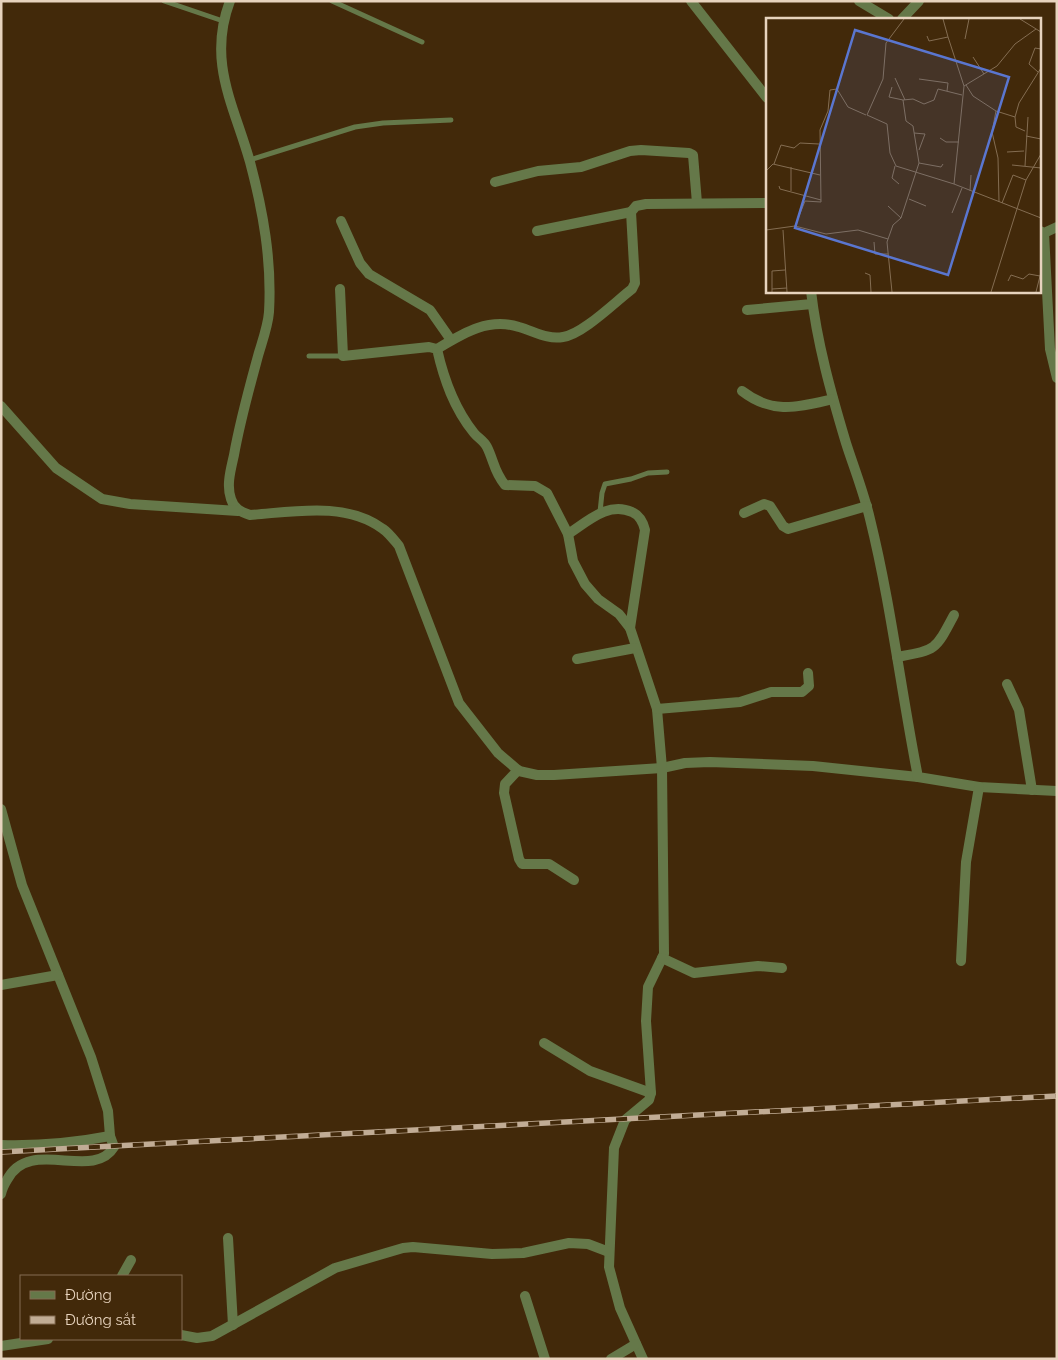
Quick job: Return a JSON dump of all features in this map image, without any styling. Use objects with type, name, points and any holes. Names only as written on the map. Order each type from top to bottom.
[{"type":"street","points":[[230,1],[222,21],[221,63],[226,90],[249,160],[262,209],[269,255],[269,314],[241,416],[228,482],[231,500],[238,511]]},
{"type":"street","points":[[691,1],[766,97]]},
{"type":"street","points":[[860,1],[886,18]]},
{"type":"street","points":[[903,18],[919,1]]},
{"type":"street","points":[[495,182],[538,171],[581,168],[630,151],[689,153],[693,155],[697,203]]},
{"type":"street","points":[[537,231],[631,212],[636,206],[646,204],[766,203]]},
{"type":"street","points":[[340,289],[343,356],[429,347],[437,349],[474,327],[495,324],[517,326],[553,338],[565,337],[578,331],[632,289],[635,283],[631,212]]},
{"type":"street","points":[[341,221],[360,263],[369,274],[430,310],[451,340]]},
{"type":"street","points":[[1057,227],[1042,232],[1050,349],[1057,378]]},
{"type":"street","points":[[811,292],[812,304],[833,399],[867,506],[890,610],[902,699],[918,777]]},
{"type":"street","points":[[747,310],[812,304]]},
{"type":"street","points":[[437,349],[443,377],[453,399],[474,434],[486,444],[496,474],[504,485],[535,486],[547,493],[568,534],[573,561],[585,584],[598,599],[619,614],[630,628],[657,709],[662,768],[662,958],[648,987],[646,1020],[652,1093],[649,1100],[625,1120],[617,1136],[614,1148],[609,1252],[612,1285],[642,1359]]},
{"type":"street","points":[[742,391],[755,401],[771,407],[788,408],[833,399]]},
{"type":"street","points":[[1,406],[56,468],[102,499],[130,504],[238,511],[250,515],[336,511],[361,517],[383,529],[400,546],[459,703],[498,754],[518,770],[537,775],[662,768],[685,763],[753,763],[918,777],[979,786],[1057,791]]},
{"type":"street","points":[[744,513],[764,504],[770,506],[783,526],[788,529],[867,506]]},
{"type":"street","points":[[568,534],[600,513],[617,508],[626,509],[634,513],[644,524],[630,628]]},
{"type":"street","points":[[897,657],[933,649],[940,643],[954,615]]},
{"type":"street","points":[[577,659],[636,648]]},
{"type":"street","points":[[657,709],[740,702],[770,692],[802,692],[809,686],[808,673]]},
{"type":"street","points":[[1008,684],[1019,710],[1032,790]]},
{"type":"street","points":[[518,770],[505,784],[504,793],[519,859],[522,864],[549,864],[574,880]]},
{"type":"street","points":[[961,961],[966,862],[979,786]]},
{"type":"street","points":[[1,809],[22,885],[91,1057],[108,1112],[110,1136],[114,1147],[104,1158],[94,1161],[34,1160],[21,1163],[12,1170],[1,1194]]},
{"type":"street","points":[[662,958],[694,973],[758,966],[782,968]]},
{"type":"street","points":[[1,985],[58,975]]},
{"type":"street","points":[[544,1043],[590,1071],[652,1093]]},
{"type":"street","points":[[1,1145],[32,1146],[86,1141],[110,1136]]},
{"type":"street","points":[[228,1238],[233,1325]]},
{"type":"street","points":[[182,1335],[197,1338],[212,1336],[334,1268],[403,1248],[413,1247],[492,1254],[523,1253],[569,1243],[588,1244],[609,1252]]},
{"type":"street","points":[[123,1275],[131,1260]]},
{"type":"street","points":[[525,1296],[545,1359]]},
{"type":"street","points":[[1,1346],[41,1340]]},
{"type":"street","points":[[611,1359],[636,1344]]},
{"type":"lane","points":[[164,1],[222,21]]},
{"type":"lane","points":[[332,1],[422,42]]},
{"type":"lane","points":[[249,160],[354,127],[383,123],[451,120]]},
{"type":"lane","points":[[309,356],[343,356]]},
{"type":"lane","points":[[600,513],[602,493],[606,484],[632,479],[648,473],[667,472]]},
{"type":"railway","points":[[1,1152],[1057,1096]]}]
